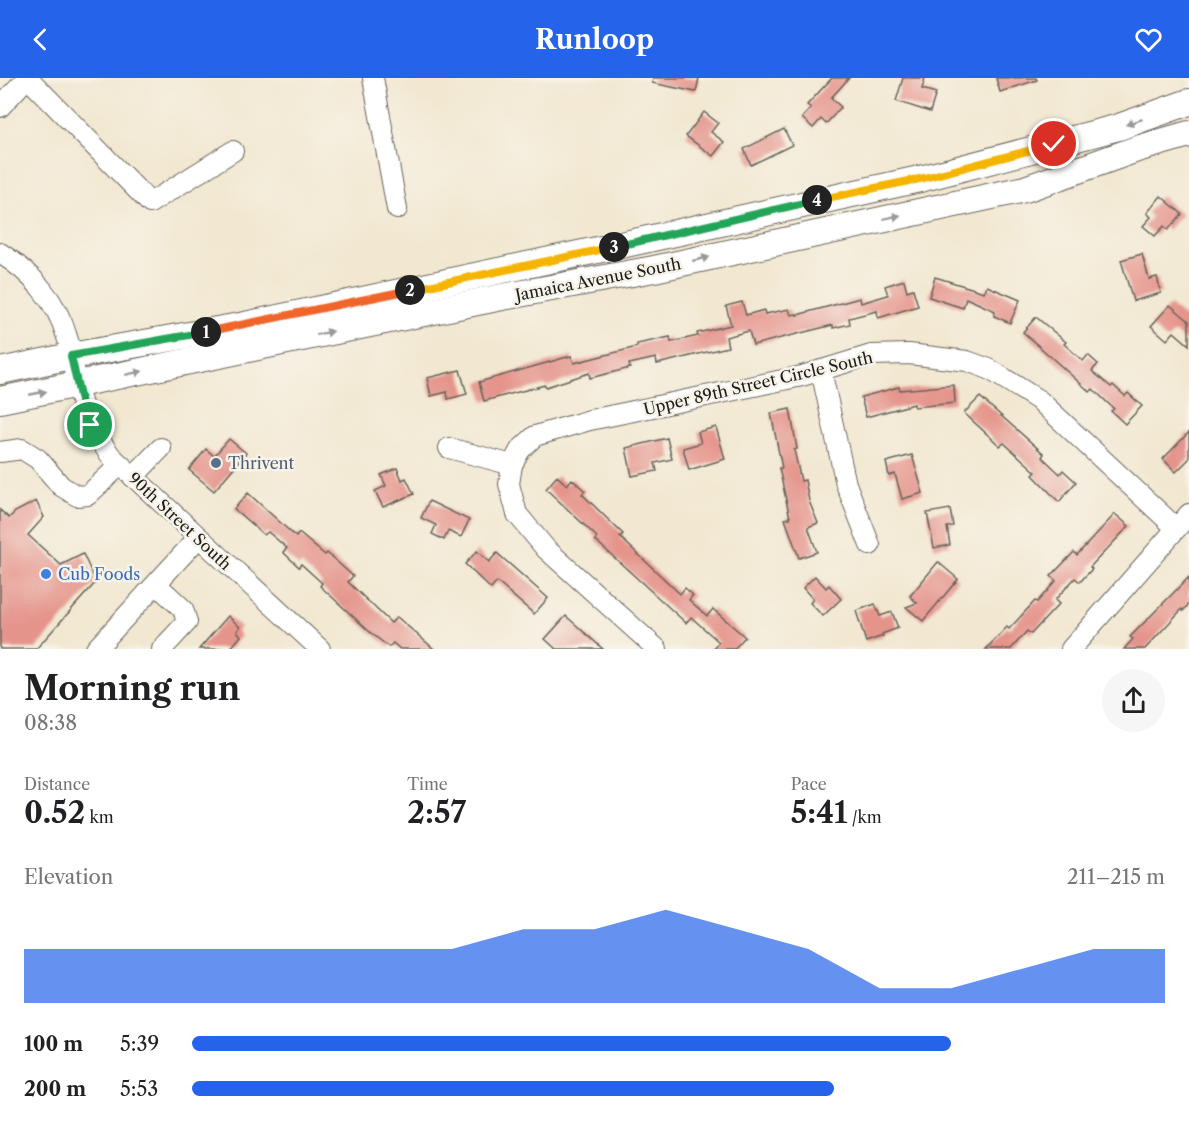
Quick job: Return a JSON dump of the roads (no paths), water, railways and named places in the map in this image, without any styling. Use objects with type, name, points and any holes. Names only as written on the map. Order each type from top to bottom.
[{"type":"main road","name":"Jamaica Avenue South","points":[[0,371],[256,322],[924,178],[1119,127],[1189,102]]},
{"type":"main road","name":"Jamaica Avenue South","points":[[0,400],[497,298],[654,269],[1025,189],[1137,149],[1189,134]]},
{"type":"street","points":[[0,107],[27,78],[150,203],[233,151]]},
{"type":"street","points":[[373,78],[397,210]]},
{"type":"street","name":"90th Street South","points":[[0,253],[34,279],[57,311],[67,336],[77,385],[90,425],[99,441],[127,471],[198,538],[320,649]]},
{"type":"street","name":"Upper 89th Street Circle South","points":[[512,465],[520,450],[535,436],[590,420],[791,378],[871,355],[909,354],[967,361],[989,369],[1041,401],[1183,521]]},
{"type":"street","points":[[821,370],[846,484],[870,545]]},
{"type":"street","points":[[0,452],[22,449],[38,459],[62,486],[76,496],[88,495],[161,448]]},
{"type":"street","points":[[449,448],[512,465],[509,484],[517,514],[546,549],[657,649]]},
{"type":"street","points":[[1071,649],[1183,521]]},
{"type":"street","points":[[96,649],[198,538]]},
{"type":"street","points":[[156,584],[183,609],[187,622],[162,649]]},
{"type":"place","name":"Thrivent","points":[[216,463]]},
{"type":"place","name":"Cub Foods","points":[[46,574]]}]
